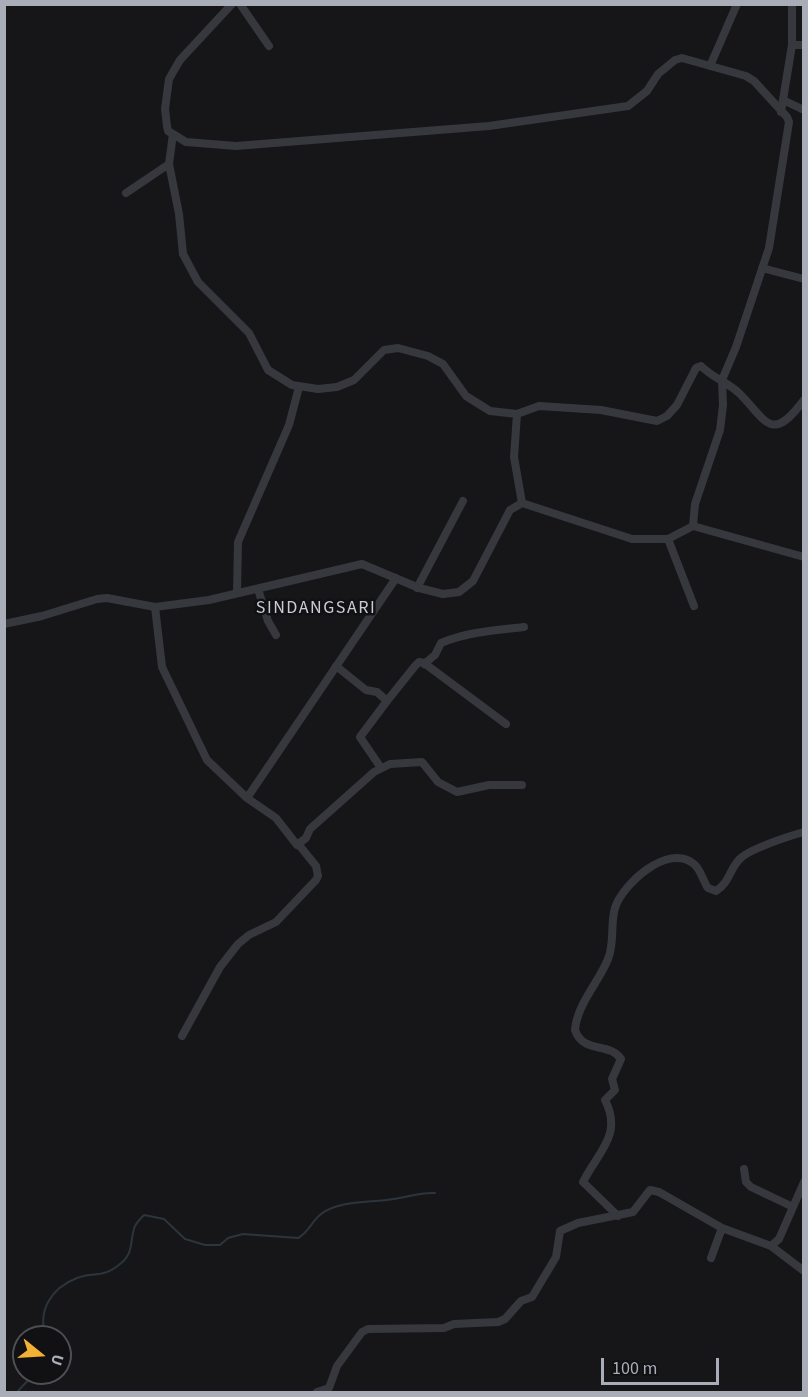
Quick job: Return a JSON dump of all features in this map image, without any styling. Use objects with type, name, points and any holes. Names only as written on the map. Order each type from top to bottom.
[{"type":"street","points":[[232,4],[180,60],[169,79],[165,119],[168,130],[186,142],[236,146],[489,126],[628,106],[642,96],[658,74],[675,60],[682,58],[754,81],[782,112],[789,122],[780,166],[777,209],[762,268],[722,380],[723,405],[720,430],[695,504],[693,526]]},
{"type":"street","points":[[240,4],[269,46]]},
{"type":"street","points":[[710,66],[737,4]]},
{"type":"street","points":[[782,112],[792,45],[792,4]]},
{"type":"street","points":[[792,45],[804,45]]},
{"type":"street","points":[[783,100],[804,110]]},
{"type":"street","points":[[173,134],[169,164],[179,214],[183,254],[198,282],[249,333],[272,375],[299,387],[318,389],[337,387],[354,380],[384,350],[398,348],[428,356],[443,364],[466,396],[480,407],[517,414],[539,406],[601,410],[657,421],[667,416],[677,405],[696,368],[701,366],[712,377],[722,380],[738,392],[762,421],[771,424],[782,424],[789,419],[804,400]]},
{"type":"street","points":[[126,193],[169,164]]},
{"type":"street","points":[[762,268],[804,279]]},
{"type":"street","points":[[237,593],[238,542],[289,425],[299,387]]},
{"type":"street","points":[[517,414],[514,457],[522,503]]},
{"type":"street","points":[[417,588],[463,501]]},
{"type":"street","points":[[4,624],[42,616],[96,599],[107,598],[155,607],[258,589],[362,564],[417,588],[443,594],[459,592],[468,586],[510,510],[522,503],[632,539],[668,539],[693,526],[804,557]]},
{"type":"street","points":[[668,539],[694,606]]},
{"type":"street","points":[[248,798],[396,578]]},
{"type":"street","points":[[258,589],[268,621],[276,635]]},
{"type":"street","points":[[155,607],[162,667],[207,760],[248,798],[276,818],[316,866],[318,876],[276,922],[249,935],[238,944],[220,967],[182,1036]]},
{"type":"street","points":[[424,664],[435,655],[441,643],[447,640],[474,633],[524,627]]},
{"type":"street","points":[[381,768],[360,737],[419,662],[506,724]]},
{"type":"street","points":[[336,666],[366,690],[377,692],[387,701]]},
{"type":"street","points":[[299,845],[308,836],[310,829],[381,768],[390,764],[422,762],[438,782],[458,792],[489,785],[522,785]]},
{"type":"street","points":[[616,1217],[582,1182],[611,1132],[613,1117],[605,1100],[614,1092],[612,1079],[621,1059],[615,1052],[586,1045],[575,1030],[579,1013],[609,956],[615,906],[646,870],[670,857],[687,860],[697,867],[708,888],[716,891],[724,884],[742,856],[783,837],[804,832]]},
{"type":"street","points":[[744,1169],[746,1182],[751,1187],[793,1207]]},
{"type":"street","points":[[771,1246],[779,1239],[803,1184]]},
{"type":"street","points":[[317,1392],[329,1388],[346,1351],[356,1338],[368,1329],[444,1328],[454,1324],[498,1322],[505,1319],[521,1301],[532,1296],[543,1280],[556,1257],[560,1231],[579,1223],[604,1220],[633,1212],[646,1192],[655,1190],[722,1228],[771,1246],[804,1270]]},
{"type":"street","points":[[711,1258],[722,1228]]},
{"type":"waterway","points":[[44,1325],[43,1318],[48,1302],[60,1288],[77,1278],[108,1272],[125,1260],[130,1251],[135,1226],[144,1215],[164,1219],[185,1239],[205,1245],[220,1245],[228,1238],[243,1234],[298,1238],[321,1214],[337,1206],[435,1193]]},
{"type":"waterway","points":[[17,1392],[24,1385]]},
{"type":"district","name":"SINDANGSARI","points":[[316,609]]}]
